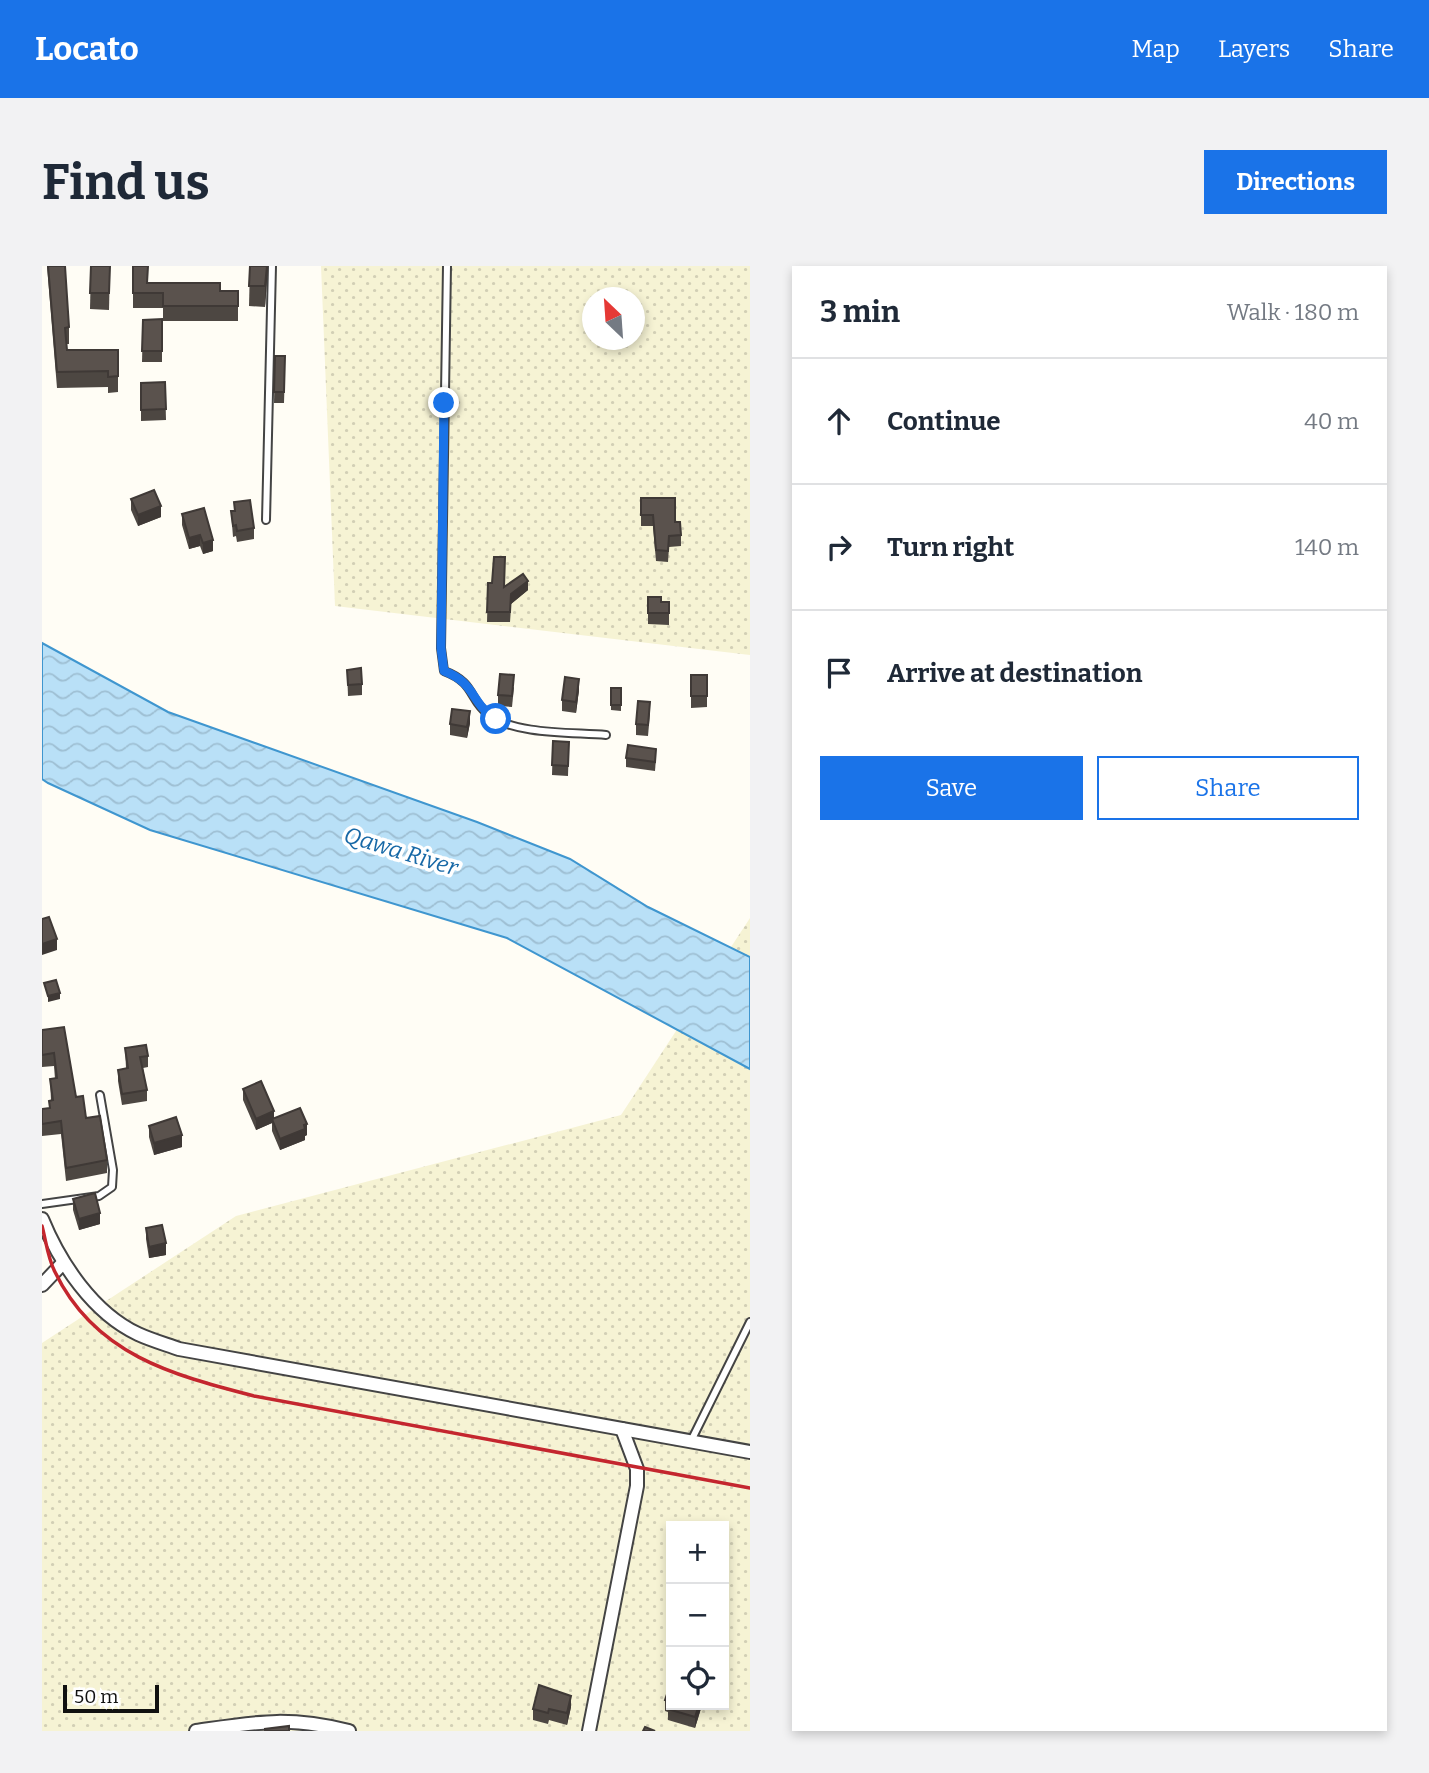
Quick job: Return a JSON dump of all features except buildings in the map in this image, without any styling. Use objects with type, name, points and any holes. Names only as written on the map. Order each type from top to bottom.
[{"type":"street","points":[[42,1219],[63,1263],[106,1312],[136,1333],[179,1349],[750,1452]]},
{"type":"street","points":[[42,1285],[63,1263]]},
{"type":"street","points":[[589,1731],[637,1486],[637,1469],[622,1429]]},
{"type":"street","points":[[196,1731],[271,1720],[290,1720],[349,1731]]},
{"type":"lane","points":[[266,520],[272,266]]},
{"type":"lane","points":[[447,266],[441,648],[444,671],[470,685],[486,713],[496,719],[540,731],[606,735]]},
{"type":"lane","points":[[42,1204],[99,1196],[112,1187],[113,1170],[100,1095]]},
{"type":"lane","points":[[691,1441],[750,1322]]},
{"type":"shaded area","points":[[321,266],[750,266],[750,655],[335,606]]},
{"type":"shaded area","points":[[750,918],[750,1731],[42,1731],[42,1343],[236,1216],[621,1115]]},
{"type":"water","name":"Qawa River","points":[[42,643],[168,712],[477,822],[570,859],[648,907],[750,957],[750,1069],[507,938],[150,830],[48,783],[42,779]]},
{"type":"railway","points":[[42,1226],[55,1272],[72,1300],[92,1323],[114,1342],[166,1369],[254,1396],[750,1488]]},
{"type":"route","points":[[444,403],[441,648],[444,671],[456,675],[470,685],[486,713],[496,719]]}]
